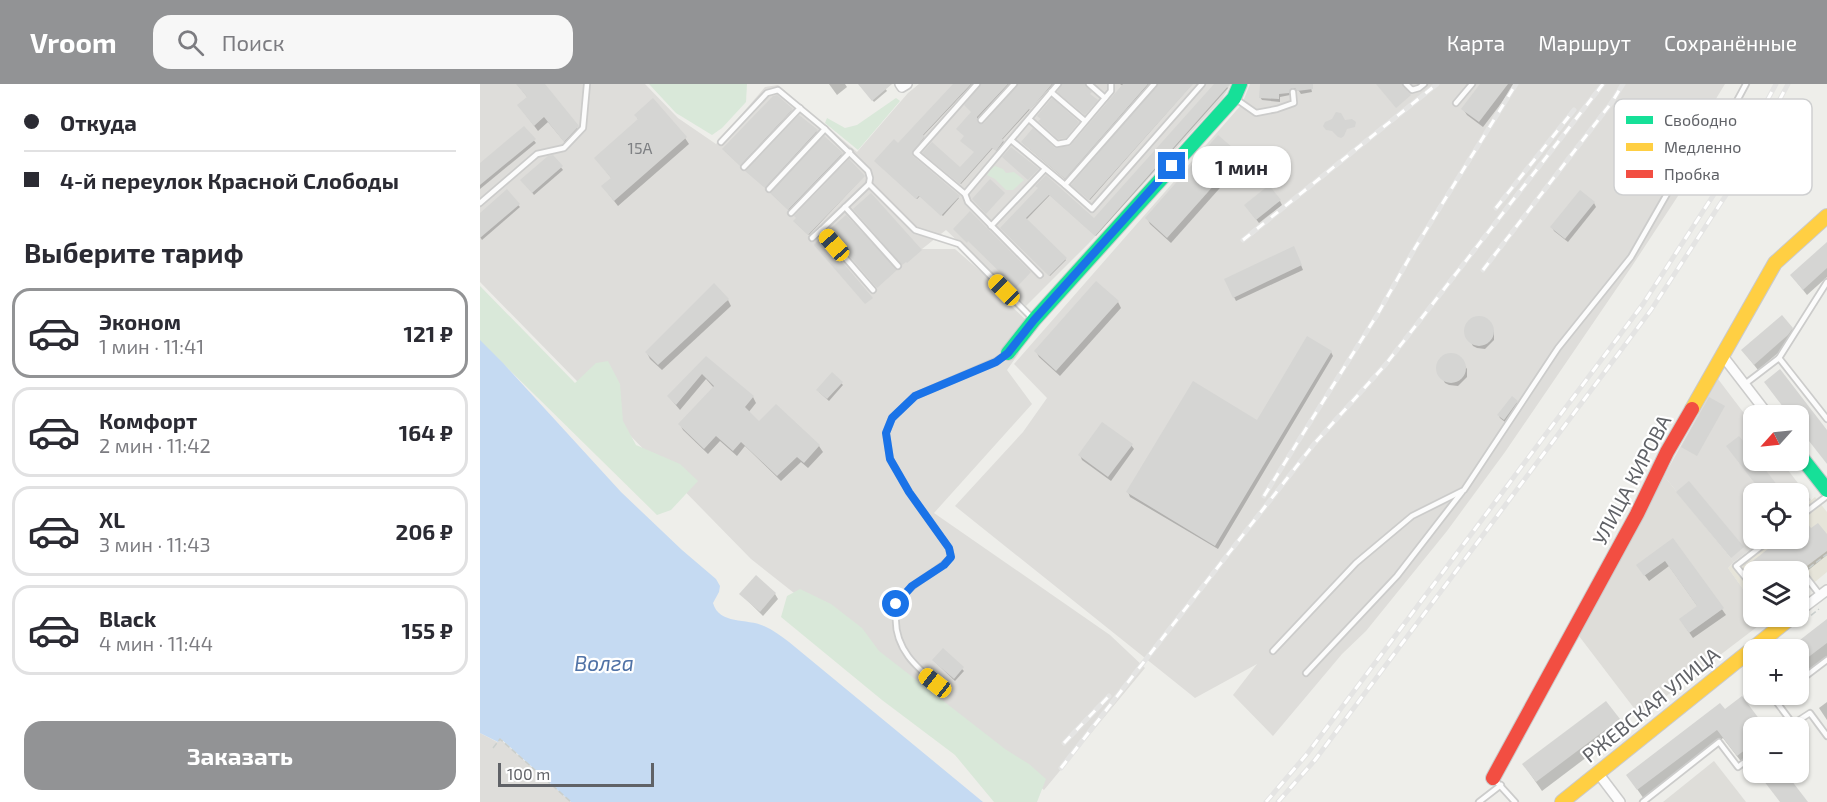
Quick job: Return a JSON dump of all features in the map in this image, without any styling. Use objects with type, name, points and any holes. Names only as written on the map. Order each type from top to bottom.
[{"type":"street","points":[[1008,353],[1034,320],[1234,98],[1240,84]]},
{"type":"street","name":"УЛИЦА КИРОВА","points":[[1497,781],[1637,514],[1667,452],[1775,263],[1827,216]]},
{"type":"street","points":[[1722,356],[1761,405]]},
{"type":"street","points":[[1809,467],[1827,490]]},
{"type":"street","points":[[1809,604],[1823,593]]},
{"type":"street","name":"РЖЕВСКАЯ УЛИЦА","points":[[1562,802],[1778,627]]},
{"type":"street","points":[[1598,773],[1620,802]]},
{"type":"lane","points":[[480,203],[537,154],[564,148],[583,128],[587,84]]},
{"type":"lane","points":[[977,84],[916,153],[965,194],[968,202],[1040,275]]},
{"type":"lane","points":[[981,120],[1014,84]]},
{"type":"lane","points":[[965,194],[1058,84]]},
{"type":"lane","points":[[1089,84],[1105,98]]},
{"type":"lane","points":[[1029,119],[1057,144],[1068,142],[1111,91],[1111,84]]},
{"type":"lane","points":[[1065,185],[1154,84]]},
{"type":"lane","points":[[1011,140],[1092,209],[1202,84]]},
{"type":"lane","points":[[1406,84],[1412,90],[1424,84]]},
{"type":"lane","points":[[1456,103],[1472,84]]},
{"type":"lane","points":[[1738,99],[1746,84]]},
{"type":"lane","points":[[721,142],[767,93],[778,90],[850,152],[868,171],[869,184],[812,238]]},
{"type":"lane","points":[[1051,92],[1085,121]]},
{"type":"lane","points":[[1234,98],[1256,113],[1294,103],[1293,92]]},
{"type":"lane","points":[[744,167],[800,108]]},
{"type":"lane","points":[[769,189],[825,129]]},
{"type":"lane","points":[[791,213],[850,152]]},
{"type":"lane","points":[[991,226],[1045,169]]},
{"type":"lane","points":[[869,184],[915,230],[959,244],[1034,320]]},
{"type":"lane","points":[[1306,673],[1397,576],[1464,490],[1558,348],[1631,257],[1666,195]]},
{"type":"lane","points":[[845,207],[898,267]]},
{"type":"lane","points":[[821,230],[873,290]]},
{"type":"lane","points":[[1745,384],[1779,358],[1827,282]]},
{"type":"lane","points":[[946,692],[908,657],[897,639],[896,604],[912,586],[944,565],[951,557],[949,548],[909,492],[890,459],[886,433],[892,418],[915,396],[996,362],[1008,353]]},
{"type":"lane","points":[[1779,358],[1827,419]]},
{"type":"lane","points":[[1273,651],[1356,563],[1412,516],[1464,490]]},
{"type":"lane","points":[[1809,510],[1827,496]]},
{"type":"lane","points":[[1743,575],[1736,566],[1758,549]]},
{"type":"lane","points":[[1809,579],[1823,593]]},
{"type":"lane","points":[[1809,674],[1827,660]]},
{"type":"lane","points":[[1804,717],[1810,713],[1827,736]]},
{"type":"lane","points":[[1643,802],[1719,742],[1738,767],[1743,763]]},
{"type":"lane","points":[[1479,802],[1497,781],[1515,802]]},
{"type":"path","points":[[1809,568],[1827,554]]},
{"type":"path","points":[[493,748],[500,739],[571,802]]},
{"type":"shaded area","points":[[480,84],[645,84],[678,118],[716,144],[765,87],[778,85],[857,152],[908,93],[919,84],[1231,84],[1222,99],[1090,242],[1026,306],[946,230],[922,249],[955,249],[987,277],[1005,300],[1027,321],[1009,340],[1019,353],[1007,370],[1032,404],[934,513],[1110,635],[1145,668],[1044,790],[751,559],[480,282]]},
{"type":"shaded area","points":[[1250,84],[1725,84],[1716,99],[1614,99],[1614,195],[1679,195],[1505,452],[1447,531],[1366,631],[1342,654],[1273,736],[1233,695],[1257,664],[1195,698],[955,506],[1023,432],[1047,398],[1014,364],[1242,104]]},
{"type":"shaded area","points":[[1718,379],[1743,412],[1743,471],[1789,471],[1798,483],[1743,483],[1743,549],[1751,549],[1734,562],[1664,476]]},
{"type":"shaded area","points":[[1664,476],[1734,562],[1728,568],[1743,589],[1743,627],[1757,627],[1640,716],[1579,636]]},
{"type":"shaded area","points":[[1815,497],[1827,512],[1827,572],[1809,587],[1809,561],[1743,561],[1743,589],[1728,568],[1752,549],[1809,549],[1809,502]]},
{"type":"shaded area","points":[[480,733],[497,742],[500,739],[571,802],[480,802]]},
{"type":"shaded area","points":[[1714,761],[1746,802],[1663,802]]},
{"type":"green space","points":[[649,84],[747,84],[746,102],[722,128],[712,135],[676,113]]},
{"type":"green space","points":[[896,98],[900,101],[858,150],[825,123],[827,118],[845,128],[857,125]]},
{"type":"green space","points":[[995,166],[1006,173],[1014,172],[1024,180],[1013,190],[1006,190],[995,179],[987,175]]},
{"type":"green space","points":[[480,286],[575,383],[596,363],[608,361],[620,384],[623,421],[636,445],[680,464],[698,481],[671,510],[657,515],[480,341]]},
{"type":"green space","points":[[800,589],[831,604],[862,628],[879,651],[1046,779],[1037,802],[994,802],[955,755],[882,700],[781,617],[787,596]]},
{"type":"water","name":"Волга","points":[[480,340],[621,492],[716,579],[720,586],[713,603],[721,615],[764,626],[780,635],[983,802],[571,802],[501,739],[498,742],[480,733]]},
{"type":"building","points":[[516,84],[545,84],[579,126],[564,142],[544,117],[534,126],[517,105],[527,97]]},
{"type":"building","points":[[858,84],[892,84],[872,101]]},
{"type":"building","points":[[953,84],[971,84],[923,135],[925,136],[912,153],[960,196],[941,216],[919,196],[916,199],[874,161],[894,139],[898,143]]},
{"type":"building","points":[[981,84],[1008,84],[977,117],[977,122],[981,124],[1018,84],[1052,84],[1002,139],[1004,140],[996,151],[992,148],[960,184],[922,153],[932,142],[960,167],[974,152],[960,141],[964,136],[956,129],[971,112],[964,105]]},
{"type":"building","points":[[1062,84],[1085,84],[1092,92],[1090,94],[1098,100],[1085,115],[1057,92]]},
{"type":"building","points":[[1123,84],[1148,84],[1065,179],[1021,142],[1033,128],[1055,148],[1070,146]]},
{"type":"building","points":[[1158,84],[1193,84],[1089,200],[1071,185]]},
{"type":"building","points":[[1214,84],[1230,84],[1095,236],[1049,195],[1026,218],[1067,258],[1049,276],[1000,228],[1038,188],[1035,186],[1046,175],[1094,218]]},
{"type":"building","points":[[1260,84],[1313,84],[1313,89],[1297,91],[1292,88],[1289,93],[1279,94],[1279,99],[1259,98]]},
{"type":"building","points":[[1376,84],[1402,84],[1411,95],[1396,108]]},
{"type":"building","points":[[1480,84],[1508,84],[1479,122],[1461,109]]},
{"type":"building","points":[[777,95],[793,109],[740,166],[722,149],[773,96]]},
{"type":"building","points":[[653,98],[687,137],[614,201],[601,186],[611,178],[594,158],[638,119],[634,115]]},
{"type":"building","points":[[1052,98],[1079,122],[1066,138],[1058,139],[1038,121],[1041,119],[1037,116]]},
{"type":"building","points":[[1336,112],[1341,113],[1345,120],[1352,119],[1356,122],[1355,127],[1347,129],[1341,138],[1323,126],[1325,122],[1332,119]]},
{"type":"building","points":[[799,115],[818,130],[765,188],[745,171]]},
{"type":"building","points":[[524,126],[536,139],[480,185],[480,163]]},
{"type":"building","points":[[1218,135],[1241,155],[1167,238],[1145,218]]},
{"type":"building","points":[[824,136],[843,153],[788,210],[770,193]]},
{"type":"building","points":[[1011,147],[1039,169],[1028,180],[1002,157]]},
{"type":"building","points":[[553,155],[563,166],[532,193],[520,180],[548,156]]},
{"type":"building","points":[[849,159],[865,176],[808,235],[793,221],[796,218],[794,216]]},
{"type":"building","points":[[990,179],[1005,193],[986,214],[972,199]]},
{"type":"building","points":[[1269,185],[1281,200],[1256,220],[1244,205]]},
{"type":"building","points":[[507,189],[520,204],[480,238],[480,213]]},
{"type":"building","points":[[1580,190],[1595,202],[1565,239],[1550,227]]},
{"type":"building","points":[[871,193],[922,250],[907,263],[902,265],[853,209]]},
{"type":"building","points":[[970,211],[1031,272],[1016,288],[953,229]]},
{"type":"building","points":[[846,215],[897,270],[877,288],[828,231]]},
{"type":"building","points":[[821,237],[873,298],[865,304],[814,245]]},
{"type":"building","points":[[1827,242],[1827,268],[1803,290],[1790,275]]},
{"type":"building","points":[[1294,246],[1302,265],[1233,298],[1224,279]]},
{"type":"building","points":[[1096,281],[1119,301],[1056,371],[1034,351]]},
{"type":"building","points":[[714,283],[729,299],[658,365],[645,352]]},
{"type":"building","points":[[1782,315],[1793,328],[1754,365],[1741,350]]},
{"type":"building","points":[[1479,316],[1485,317],[1493,325],[1493,337],[1485,345],[1479,346],[1473,345],[1465,337],[1464,331],[1465,325],[1473,317]]},
{"type":"building","points":[[1307,336],[1332,351],[1215,546],[1126,492],[1193,381],[1257,420]]},
{"type":"building","points":[[1451,353],[1457,354],[1465,362],[1465,374],[1457,382],[1451,383],[1445,382],[1437,374],[1436,368],[1437,362],[1445,354]]},
{"type":"building","points":[[706,356],[754,396],[745,407],[759,421],[776,404],[820,445],[804,463],[797,457],[777,476],[741,442],[733,451],[716,436],[704,449],[678,424],[714,386],[702,374],[676,405],[667,396]]},
{"type":"building","points":[[1780,369],[1808,405],[1782,405],[1764,382]]},
{"type":"building","points":[[832,372],[843,382],[827,399],[816,390]]},
{"type":"building","points":[[1512,396],[1518,401],[1504,420],[1497,415]]},
{"type":"building","points":[[1709,397],[1725,406],[1697,456],[1681,447]]},
{"type":"building","points":[[1809,407],[1827,430],[1827,464],[1809,441]]},
{"type":"building","points":[[1102,422],[1133,444],[1108,477],[1078,455]]},
{"type":"building","points":[[1739,436],[1743,441],[1743,468],[1726,446]]},
{"type":"building","points":[[1745,471],[1766,471],[1776,483],[1755,483]]},
{"type":"building","points":[[1689,481],[1743,548],[1731,558],[1676,492]]},
{"type":"building","points":[[1818,523],[1827,534],[1827,551],[1809,564],[1809,561],[1753,561],[1768,549],[1809,549],[1809,525],[1811,528]]},
{"type":"building","points":[[1673,538],[1724,608],[1689,633],[1679,619],[1697,606],[1665,561],[1644,576],[1636,565]]},
{"type":"building","points":[[756,575],[776,593],[760,612],[739,594]]},
{"type":"building","points":[[1827,619],[1827,643],[1809,657],[1809,639],[1801,639]]},
{"type":"building","points":[[943,648],[964,667],[954,679],[932,660]]},
{"type":"building","points":[[1742,696],[1743,705],[1749,705],[1758,717],[1743,717],[1743,751],[1737,756],[1717,730],[1637,790],[1626,775],[1720,703],[1725,709]]},
{"type":"building","points":[[1606,701],[1620,719],[1536,782],[1522,764]]},
{"type":"building","points":[[1765,783],[1793,783],[1808,802],[1780,802]]},
{"type":"railway","points":[[1243,240],[1437,84]]},
{"type":"railway","points":[[1264,496],[1377,315],[1415,248],[1516,84]]},
{"type":"railway","points":[[1061,768],[1314,444],[1386,364],[1603,84]]},
{"type":"railway","points":[[1483,270],[1612,102],[1623,84]]},
{"type":"railway","points":[[1768,99],[1776,84]]},
{"type":"railway","points":[[1780,99],[1788,84]]},
{"type":"railway","points":[[1496,208],[1574,110]]},
{"type":"railway","points":[[1266,802],[1307,754],[1643,304],[1714,195]]},
{"type":"railway","points":[[1278,802],[1315,760],[1651,310],[1726,195]]},
{"type":"railway","points":[[1064,743],[1109,696]]},
{"type":"traffic: fast","points":[[1008,353],[1034,320],[1234,98],[1240,84]]},
{"type":"traffic: fast","points":[[1809,467],[1827,490]]},
{"type":"traffic: slow","points":[[1692,409],[1775,263],[1827,216]]},
{"type":"traffic: slow","points":[[1562,802],[1779,627]]},
{"type":"traffic: jam","points":[[1493,778],[1692,409]]},
{"type":"route","points":[[896,604],[912,586],[944,565],[951,557],[949,548],[909,492],[890,459],[886,433],[892,418],[915,396],[996,362],[1008,353],[1034,320],[1172,166]]}]
